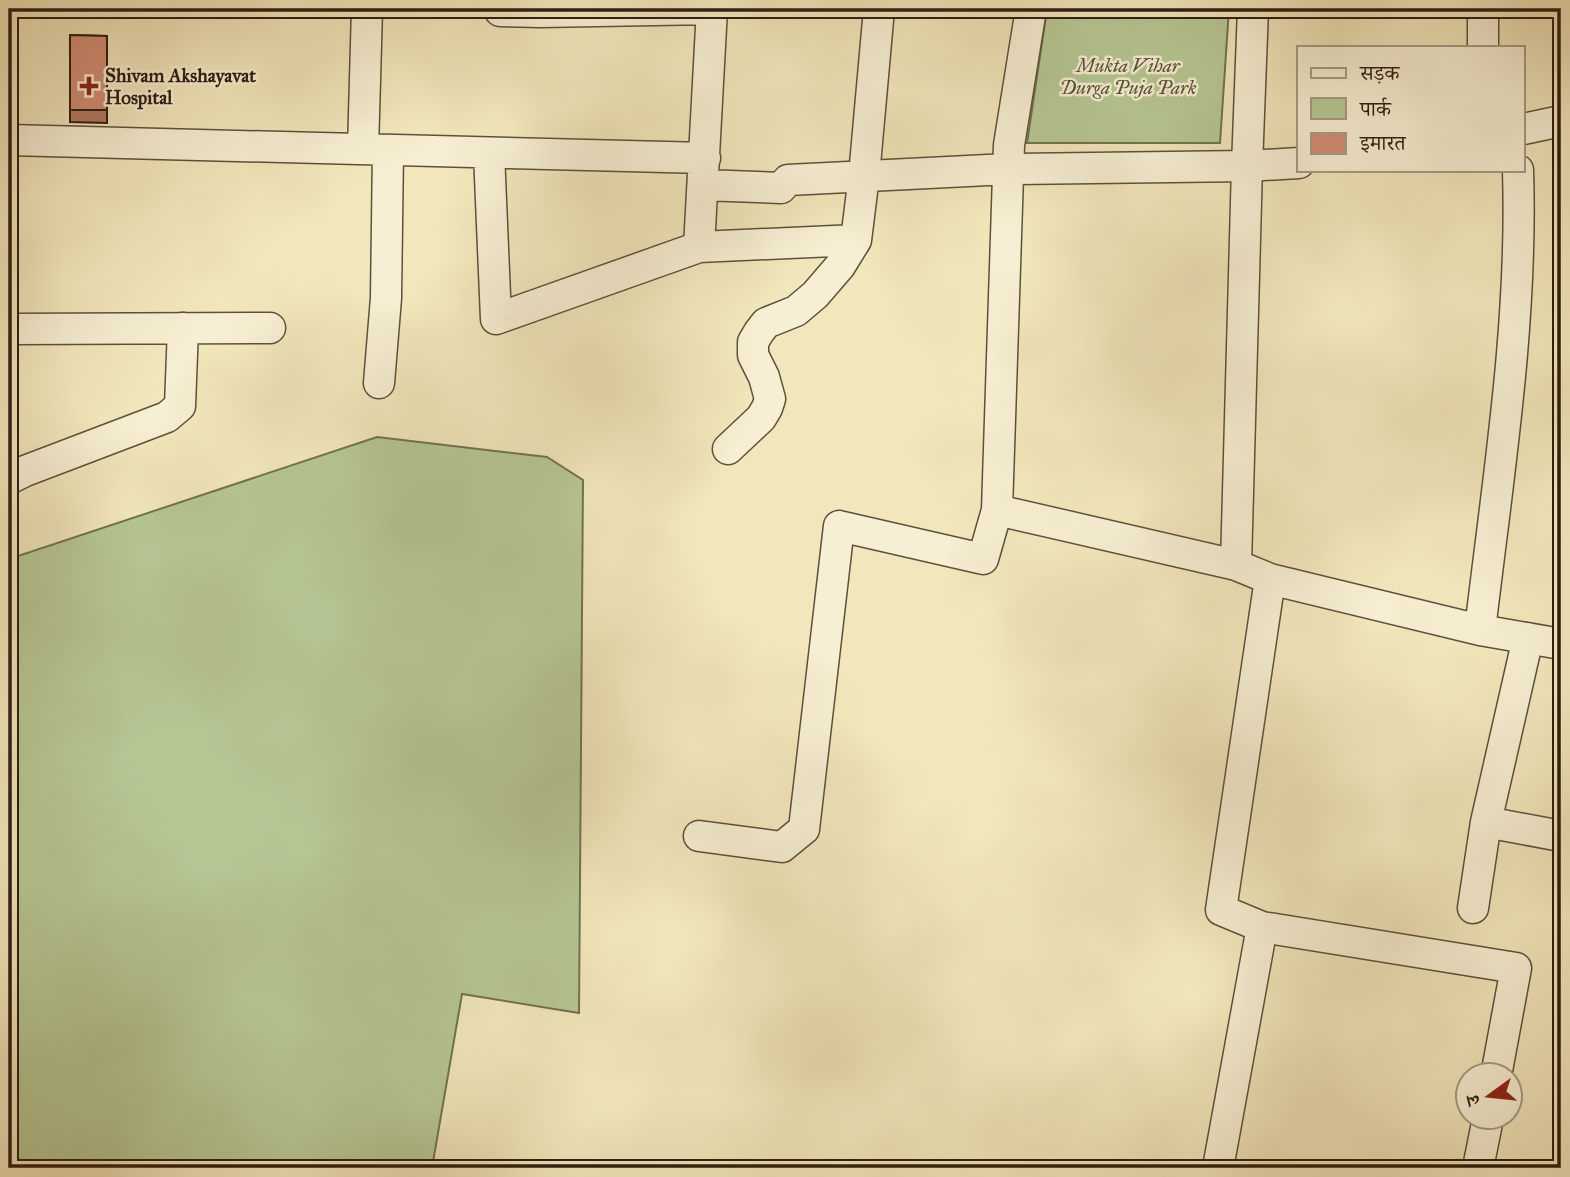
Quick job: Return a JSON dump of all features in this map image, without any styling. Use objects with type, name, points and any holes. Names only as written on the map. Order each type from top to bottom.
[{"type":"street","points":[[367,9],[386,298],[379,383]]},
{"type":"street","points":[[500,11],[712,9],[699,247]]},
{"type":"street","points":[[728,449],[768,408],[770,399],[764,377],[753,355],[753,342],[759,332],[766,323],[796,311],[815,295],[840,266],[856,240],[879,9]]},
{"type":"street","points":[[699,836],[782,847],[804,830],[839,526],[983,559],[997,510],[1009,145],[1031,9]]},
{"type":"street","points":[[1236,565],[1253,9]]},
{"type":"street","points":[[1483,9],[1483,46]]},
{"type":"street","points":[[1524,129],[1561,121]]},
{"type":"street","points":[[9,140],[489,153],[704,172],[780,188],[788,180],[1008,169],[1297,163]]},
{"type":"street","points":[[489,153],[496,319],[699,247],[856,240]]},
{"type":"street","points":[[1480,630],[1512,367],[1519,220],[1518,172]]},
{"type":"street","points":[[9,479],[167,417],[180,407],[183,328]]},
{"type":"street","points":[[9,329],[270,328]]},
{"type":"street","points":[[997,510],[1236,565],[1270,579],[1480,630],[1561,644]]},
{"type":"street","points":[[1270,579],[1221,910],[1262,927],[1516,968],[1499,1062]]},
{"type":"street","points":[[1473,908],[1486,822],[1528,638]]},
{"type":"street","points":[[1486,822],[1561,836]]},
{"type":"street","points":[[1218,1168],[1262,927]]},
{"type":"street","points":[[1478,1168],[1485,1132]]},
{"type":"green space","name":"Mukta Vihar Durga Puja Park","points":[[1047,9],[1229,9],[1220,143],[1027,143]]},
{"type":"green space","points":[[377,437],[547,457],[583,480],[579,1013],[462,994],[432,1168],[9,1168],[9,559]]},
{"type":"building","points":[[70,35],[107,36],[107,110],[70,110]]},
{"type":"place","name":"Shivam Akshayavat Hospital","points":[[89,86]]}]
